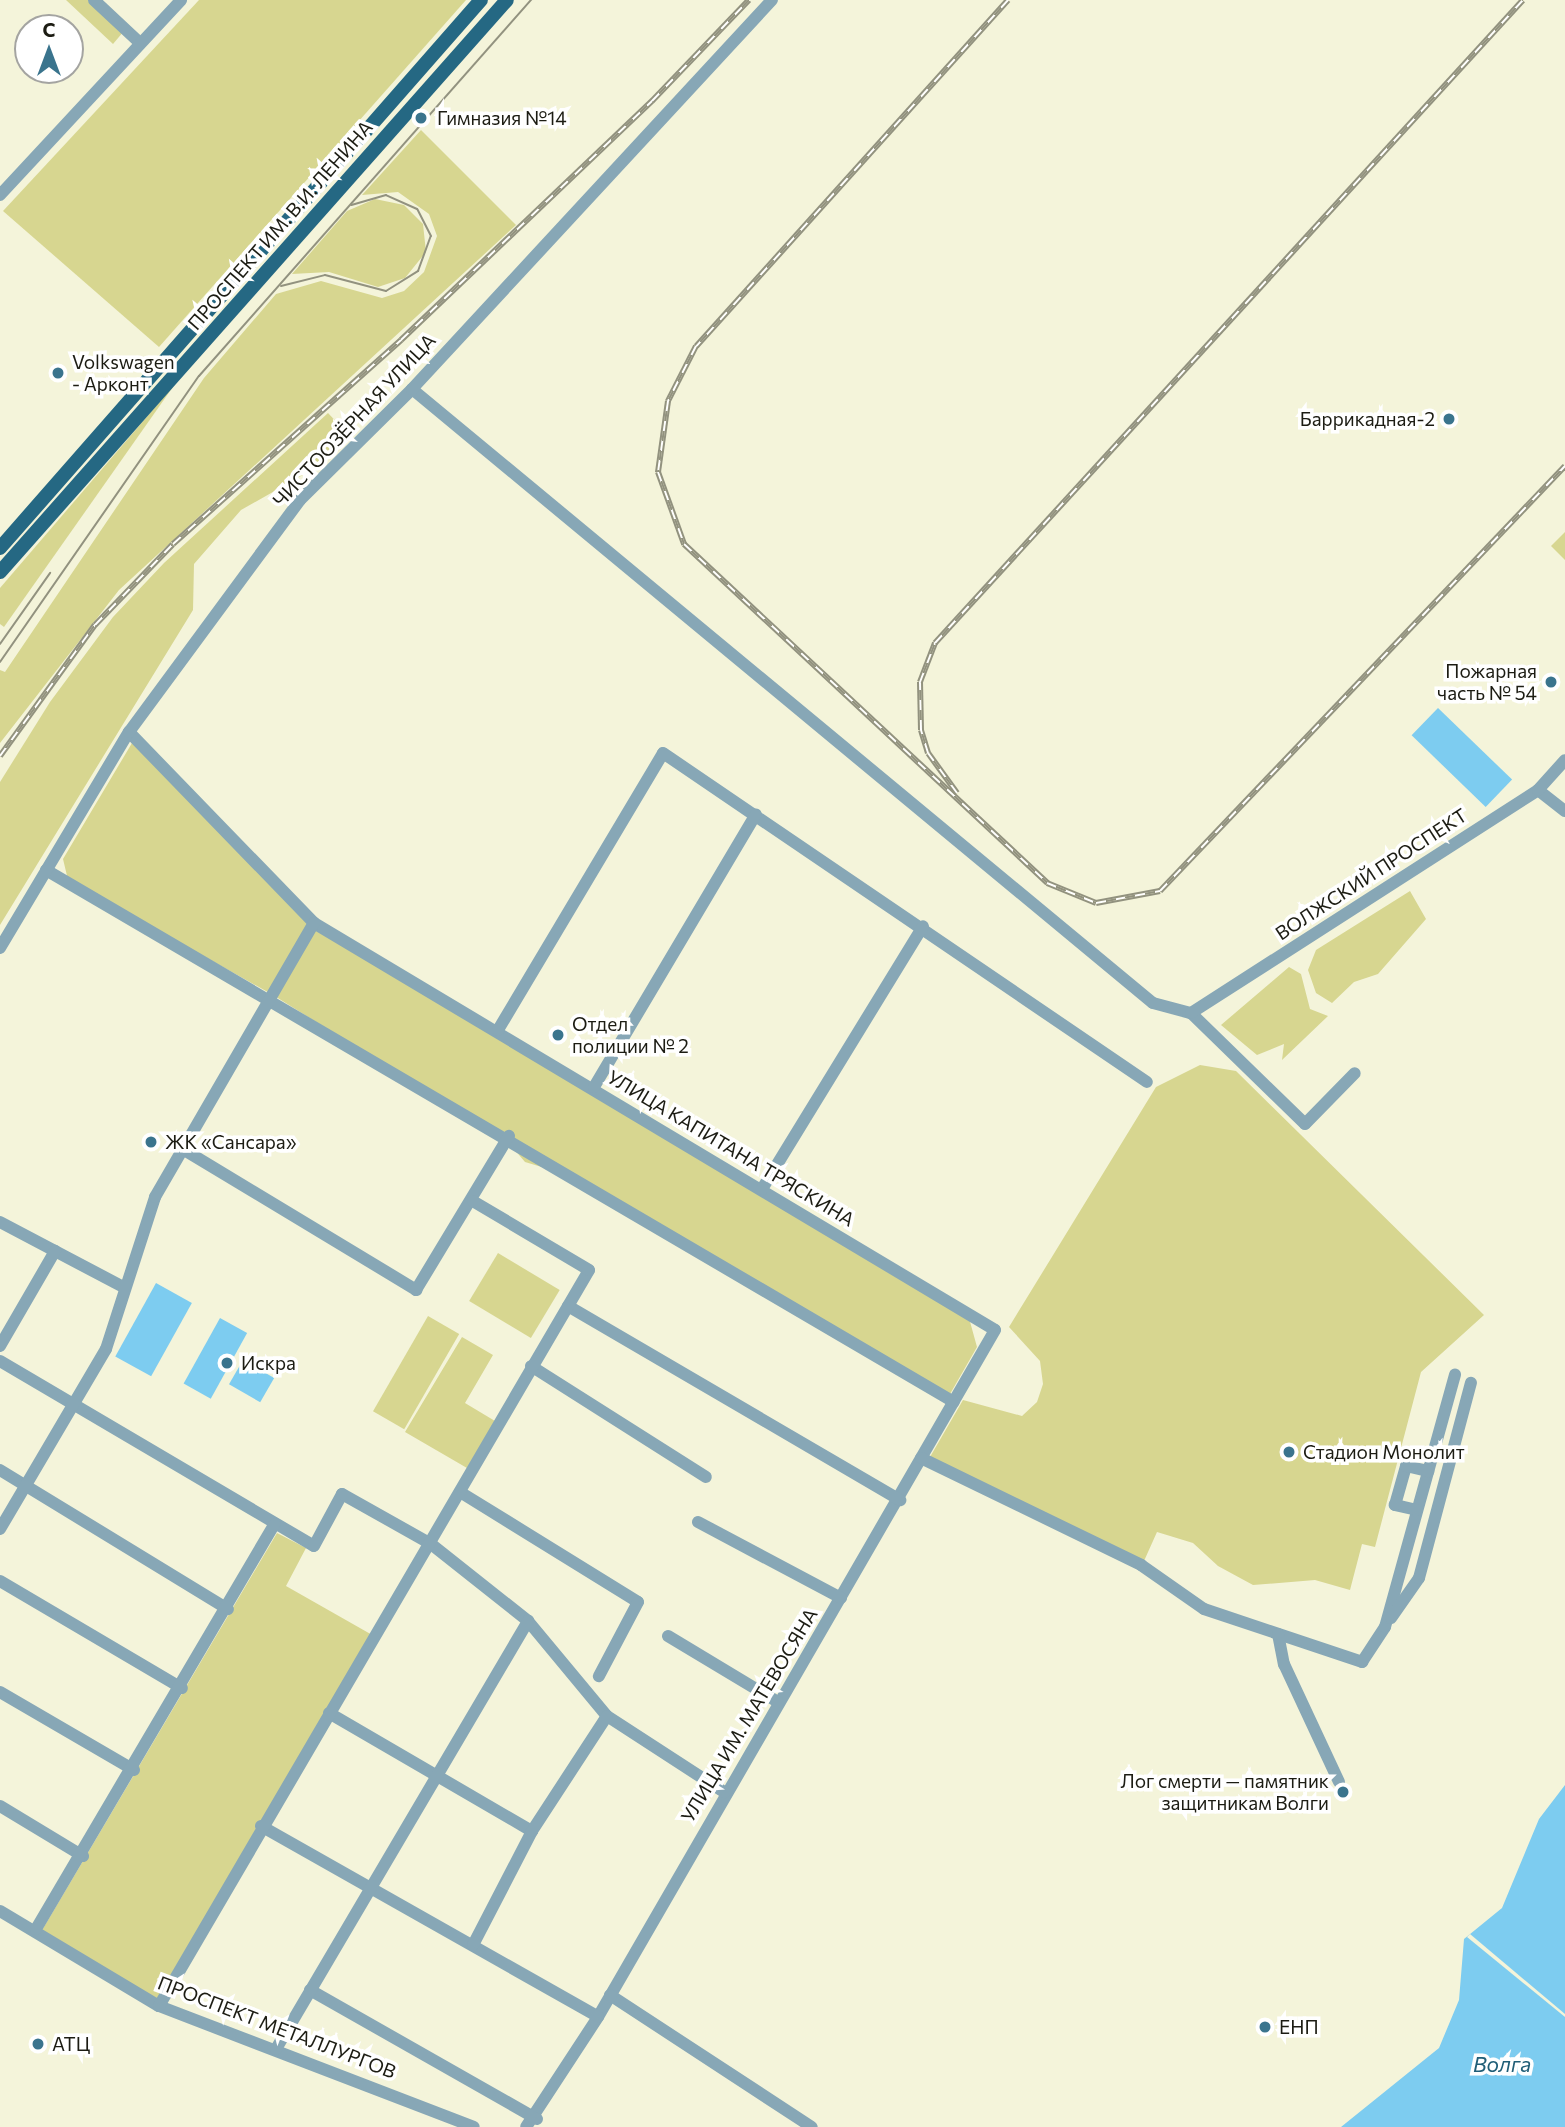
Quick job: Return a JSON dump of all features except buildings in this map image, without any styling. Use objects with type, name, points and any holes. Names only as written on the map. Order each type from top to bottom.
[{"type":"main road","name":"ПРОСПЕКТ ИМ. В.И. ЛЕНИНА","points":[[0,548],[481,0]]},
{"type":"main road","name":"ПРОСПЕКТ ИМ. В.И. ЛЕНИНА","points":[[0,572],[507,0]]},
{"type":"street","points":[[94,0],[139,42]]},
{"type":"street","points":[[0,195],[139,42],[181,0]]},
{"type":"street","name":"ЧИСТООЗЁРНАЯ УЛИЦА","points":[[0,948],[129,732],[300,500],[412,389],[772,0]]},
{"type":"street","points":[[412,389],[1153,1003],[1191,1013],[1305,1124],[1355,1073]]},
{"type":"street","name":"УЛИЦА КАПИТАНА ТРЯСКИНА","points":[[129,732],[314,923],[594,1087],[995,1331]]},
{"type":"street","points":[[498,1030],[663,753],[923,926],[1147,1082]]},
{"type":"street","name":"ВОЛЖСКИЙ ПРОСПЕКТ","points":[[1191,1013],[1538,790],[1565,760]]},
{"type":"street","points":[[1538,790],[1565,811]]},
{"type":"street","points":[[594,1087],[755,814]]},
{"type":"street","points":[[46,870],[268,994],[954,1402]]},
{"type":"street","points":[[0,1529],[106,1349],[155,1197],[268,994],[314,923]]},
{"type":"street","points":[[762,1189],[923,926]]},
{"type":"street","points":[[181,1148],[416,1290],[473,1201],[509,1136]]},
{"type":"street","points":[[159,2006],[261,1825],[430,1544],[589,1270],[473,1201]]},
{"type":"street","points":[[0,1222],[125,1288]]},
{"type":"street","points":[[0,1346],[55,1251]]},
{"type":"street","points":[[568,1306],[900,1500]]},
{"type":"street","name":"УЛИЦА ИМ. МАТЕВОСЯНА","points":[[532,2123],[598,2017],[724,1792],[900,1500],[921,1458],[995,1331]]},
{"type":"street","points":[[0,1361],[72,1406],[314,1546],[342,1494],[430,1544],[528,1621],[607,1716],[724,1792]]},
{"type":"street","points":[[531,1367],[706,1477]]},
{"type":"street","points":[[1385,1627],[1455,1375]]},
{"type":"street","points":[[921,1458],[1141,1565],[1204,1609],[1362,1662],[1419,1578],[1471,1383]]},
{"type":"street","points":[[1417,1510],[1395,1505],[1406,1465],[1428,1471]]},
{"type":"street","points":[[0,1470],[228,1609]]},
{"type":"street","points":[[1401,1485],[1423,1490]]},
{"type":"street","points":[[460,1492],[638,1602],[599,1676]]},
{"type":"street","points":[[698,1522],[841,1598]]},
{"type":"street","points":[[36,1929],[134,1770],[275,1524]]},
{"type":"street","points":[[1400,1573],[1419,1578]]},
{"type":"street","points":[[0,1581],[182,1688]]},
{"type":"street","points":[[276,2049],[528,1621]]},
{"type":"street","points":[[1278,1634],[1284,1664],[1339,1782]]},
{"type":"street","points":[[668,1636],[778,1702]]},
{"type":"street","points":[[0,1692],[134,1770]]},
{"type":"street","points":[[329,1713],[532,1831]]},
{"type":"street","points":[[472,1945],[532,1831],[607,1716]]},
{"type":"street","points":[[0,1806],[83,1856]]},
{"type":"street","points":[[261,1825],[598,2017]]},
{"type":"street","name":"ПРОСПЕКТ МЕТАЛЛУРГОВ","points":[[0,1911],[36,1929],[159,2006],[474,2127]]},
{"type":"street","points":[[310,1990],[532,2123]]},
{"type":"street","points":[[610,1995],[812,2127]]},
{"type":"shaded area","points":[[66,0],[91,0],[124,31],[113,44]]},
{"type":"shaded area","points":[[199,0],[466,0],[159,347],[3,211]]},
{"type":"shaded area","points":[[421,130],[516,225],[119,590],[0,743],[0,670],[5,672],[204,378],[276,294],[321,281],[382,298],[404,291],[424,272],[437,236],[429,214],[398,192],[362,195]]},
{"type":"shaded area","points":[[375,199],[404,205],[423,224],[426,252],[405,278],[378,287],[329,272],[292,274],[347,211]]},
{"type":"shaded area","points":[[175,384],[4,627],[0,624],[0,588]]},
{"type":"shaded area","points":[[328,413],[346,432],[308,472],[241,510],[194,564],[193,610],[0,925],[0,782],[50,702],[113,617],[164,563]]},
{"type":"shaded area","points":[[1565,532],[1565,560],[1551,546]]},
{"type":"shaded area","points":[[132,743],[312,926],[969,1318],[977,1347],[950,1394],[585,1180],[525,1162],[508,1142],[273,995],[68,880],[63,859]]},
{"type":"shaded area","points":[[1410,891],[1426,919],[1378,974],[1354,982],[1332,1003],[1316,993],[1308,970],[1316,950]]},
{"type":"shaded area","points":[[1289,967],[1301,974],[1310,1009],[1328,1016],[1282,1060],[1284,1044],[1257,1055],[1221,1025]]},
{"type":"shaded area","points":[[1200,1065],[1236,1071],[1484,1315],[1421,1372],[1375,1547],[1362,1544],[1350,1590],[1315,1580],[1253,1585],[1218,1566],[1193,1543],[1157,1532],[1144,1561],[930,1457],[963,1400],[1022,1416],[1037,1402],[1043,1384],[1040,1361],[1009,1327],[1156,1087]]},
{"type":"shaded area","points":[[498,1253],[560,1290],[531,1338],[469,1301]]},
{"type":"shaded area","points":[[428,1316],[459,1334],[404,1429],[373,1411]]},
{"type":"shaded area","points":[[462,1337],[493,1355],[465,1403],[495,1421],[467,1468],[405,1432]]},
{"type":"shaded area","points":[[277,1533],[306,1548],[286,1586],[374,1636],[161,2004],[41,1932]]},
{"type":"water","points":[[1438,708],[1512,780],[1486,807],[1412,735]]},
{"type":"water","points":[[156,1283],[192,1303],[151,1376],[115,1356]]},
{"type":"water","name":"Искра","points":[[220,1318],[247,1333],[211,1399],[184,1384]]},
{"type":"water","name":"Искра","points":[[243,1360],[274,1378],[260,1402],[229,1384]]},
{"type":"water","name":"Волга","points":[[1565,1785],[1565,2127],[1341,2127],[1439,2048],[1459,2000],[1464,1939],[1502,1908],[1539,1819]]},
{"type":"pier","points":[[1470,1934],[1565,2014],[1565,2017],[1467,1937]]},
{"type":"tram line","points":[[0,662],[199,376],[531,0]]},
{"type":"tram line","points":[[281,286],[325,275],[386,291],[418,271],[431,236],[417,209],[386,195],[351,205]]},
{"type":"tram line","points":[[0,644],[50,573]]},
{"type":"railway","points":[[0,756],[95,625],[173,544],[401,340],[652,101],[749,0]]},
{"type":"railway","points":[[1008,0],[696,346],[668,401],[658,472],[684,544],[1047,883],[1096,903],[1160,891],[1565,466]]},
{"type":"railway","points":[[957,793],[928,753],[921,730],[920,682],[935,643],[1523,0]]},
{"type":"place","name":"Гимназия №14","points":[[421,118]]},
{"type":"place","name":"Volkswagen - Арконт","points":[[58,373]]},
{"type":"place","name":"Баррикадная-2","points":[[1449,419]]},
{"type":"place","name":"Пожарная часть № 54","points":[[1551,682]]},
{"type":"place","name":"Отдел полиции № 2","points":[[558,1035]]},
{"type":"place","name":"ЖК «Сансара»","points":[[151,1142]]},
{"type":"place","name":"Искра","points":[[227,1363]]},
{"type":"place","name":"Стадион Монолит","points":[[1289,1452]]},
{"type":"place","name":"Лог смерти — памятник защитникам Волги","points":[[1343,1792]]},
{"type":"place","name":"ЕНП","points":[[1265,2027]]},
{"type":"place","name":"АТЦ","points":[[38,2044]]}]
